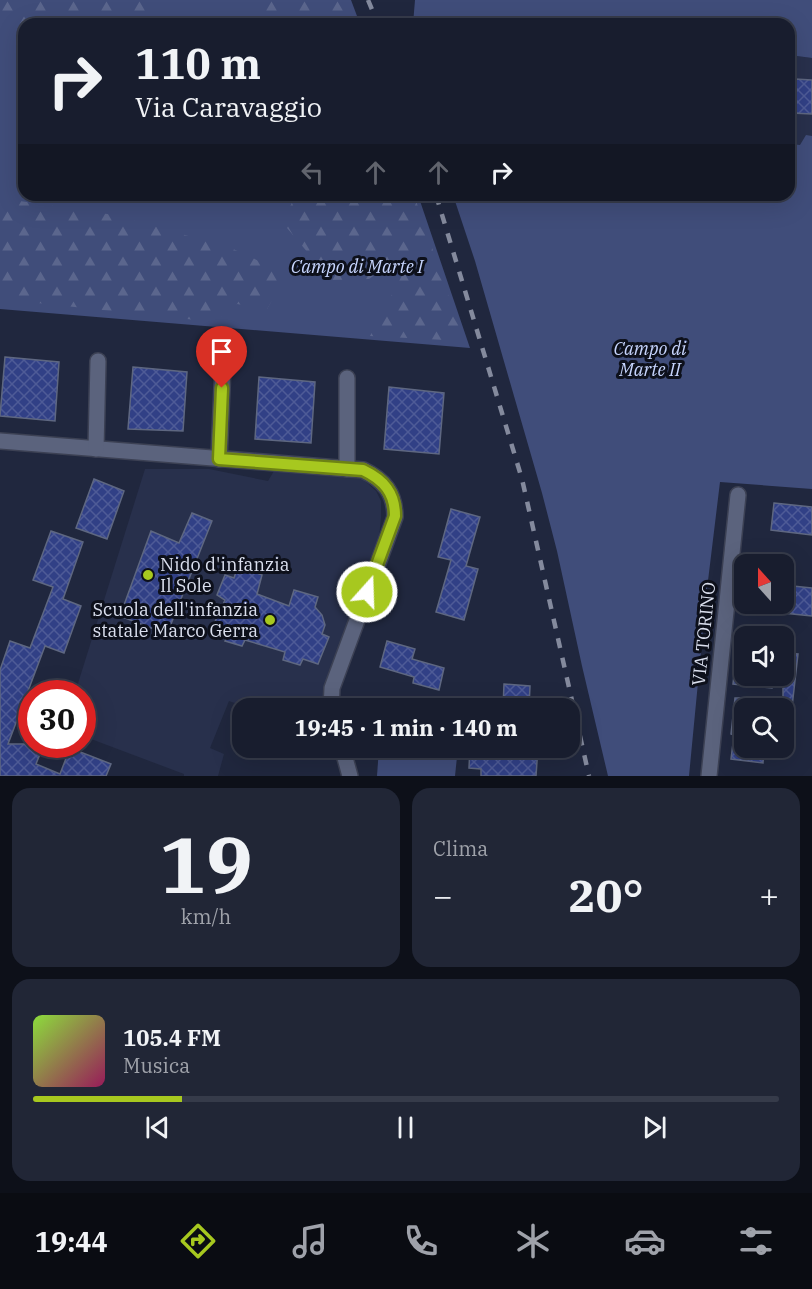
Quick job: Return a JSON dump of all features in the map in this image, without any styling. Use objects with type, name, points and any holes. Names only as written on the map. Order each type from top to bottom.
[{"type":"street","points":[[96,449],[98,360]]},
{"type":"street","points":[[219,459],[223,364]]},
{"type":"street","points":[[347,378],[347,469]]},
{"type":"street","points":[[0,441],[363,470],[380,480],[393,496],[395,516],[332,688],[332,698]]},
{"type":"street","name":"VIA TORINO","points":[[709,776],[738,495]]},
{"type":"street","points":[[345,758],[350,776]]},
{"type":"shaded area","points":[[795,56],[812,58],[812,287],[790,201],[795,201]]},
{"type":"shaded area","points":[[145,469],[209,469],[268,481],[274,471],[363,479],[376,491],[381,501],[379,537],[323,698],[232,698],[210,748],[224,754],[218,776],[184,776],[184,774],[96,741],[96,680],[79,680]]},
{"type":"green space","name":"Campo di Marte I","points":[[0,0],[351,0],[358,18],[18,18],[18,201],[420,201],[470,348],[0,309]]},
{"type":"green space","points":[[0,0],[145,0],[150,18],[18,18],[18,22],[0,13]]},
{"type":"green space","points":[[257,0],[348,0],[354,18],[259,18],[261,15]]},
{"type":"green space","points":[[415,0],[812,0],[812,58],[795,56],[795,18],[414,18]]},
{"type":"green space","name":"Campo di Marte II","points":[[806,135],[812,136],[812,489],[720,482],[689,776],[608,776],[542,493],[475,261],[455,201],[795,201],[795,145],[800,145]]},
{"type":"green space","points":[[0,198],[114,215],[231,248],[287,274],[267,309],[237,304],[215,322],[0,299]]},
{"type":"green space","points":[[293,201],[416,201],[464,341],[370,336],[406,268],[397,259],[369,279],[331,280],[282,222]]},
{"type":"green space","points":[[378,758],[457,758],[455,776],[377,776]]},
{"type":"building","points":[[795,79],[812,80],[812,114],[795,113]]},
{"type":"building","points":[[5,357],[59,362],[55,421],[0,416]]},
{"type":"building","points":[[133,367],[187,372],[183,431],[128,429]]},
{"type":"building","points":[[259,377],[315,382],[311,443],[255,439]]},
{"type":"building","points":[[389,387],[444,393],[439,454],[384,449]]},
{"type":"building","points":[[94,479],[124,491],[107,539],[76,528]]},
{"type":"building","points":[[774,503],[812,507],[812,535],[771,530]]},
{"type":"building","points":[[451,509],[480,517],[466,566],[478,569],[464,620],[436,612],[451,560],[438,557]]},
{"type":"building","name":"Nido d'infanzia Il Sole","points":[[192,513],[212,521],[167,634],[120,616],[151,531],[179,543]]},
{"type":"building","points":[[51,531],[83,542],[63,599],[81,606],[64,653],[45,646],[32,680],[18,680],[18,718],[8,744],[18,744],[18,758],[38,758],[36,764],[60,774],[66,758],[96,758],[111,764],[106,776],[0,776],[0,670],[10,641],[30,648],[53,587],[33,580]]},
{"type":"building","name":"Scuola dell'infanzia statale Marco Gerra","points":[[238,566],[262,575],[257,594],[289,606],[294,590],[318,597],[315,607],[322,615],[325,625],[322,634],[329,637],[318,664],[303,659],[300,665],[283,660],[285,652],[245,640],[242,646],[225,641],[229,632],[213,626],[225,600],[217,595],[225,575],[234,578]]},
{"type":"building","points":[[794,586],[812,588],[812,616],[793,614]]},
{"type":"building","points":[[387,641],[415,649],[412,659],[444,668],[439,690],[413,683],[414,677],[380,667]]},
{"type":"building","points":[[794,654],[798,654],[793,698],[783,698],[783,686],[794,686]]},
{"type":"building","points":[[504,684],[530,686],[529,698],[503,698]]},
{"type":"building","points":[[734,707],[734,735],[731,734]]},
{"type":"building","points":[[734,735],[734,758],[763,758],[763,763],[731,759]]},
{"type":"building","points":[[469,758],[537,758],[536,776],[481,776],[481,769],[469,768]]},
{"type":"railway","points":[[368,0],[376,18]]},
{"type":"railway","points":[[438,201],[522,479],[589,776]]},
{"type":"place","name":"Nido d'infanzia Il Sole","points":[[148,575]]},
{"type":"place","name":"Scuola dell'infanzia statale Marco Gerra","points":[[270,620]]},
{"type":"route","points":[[222,388],[219,459],[363,470],[380,480],[393,496],[395,516],[367,592]]}]
